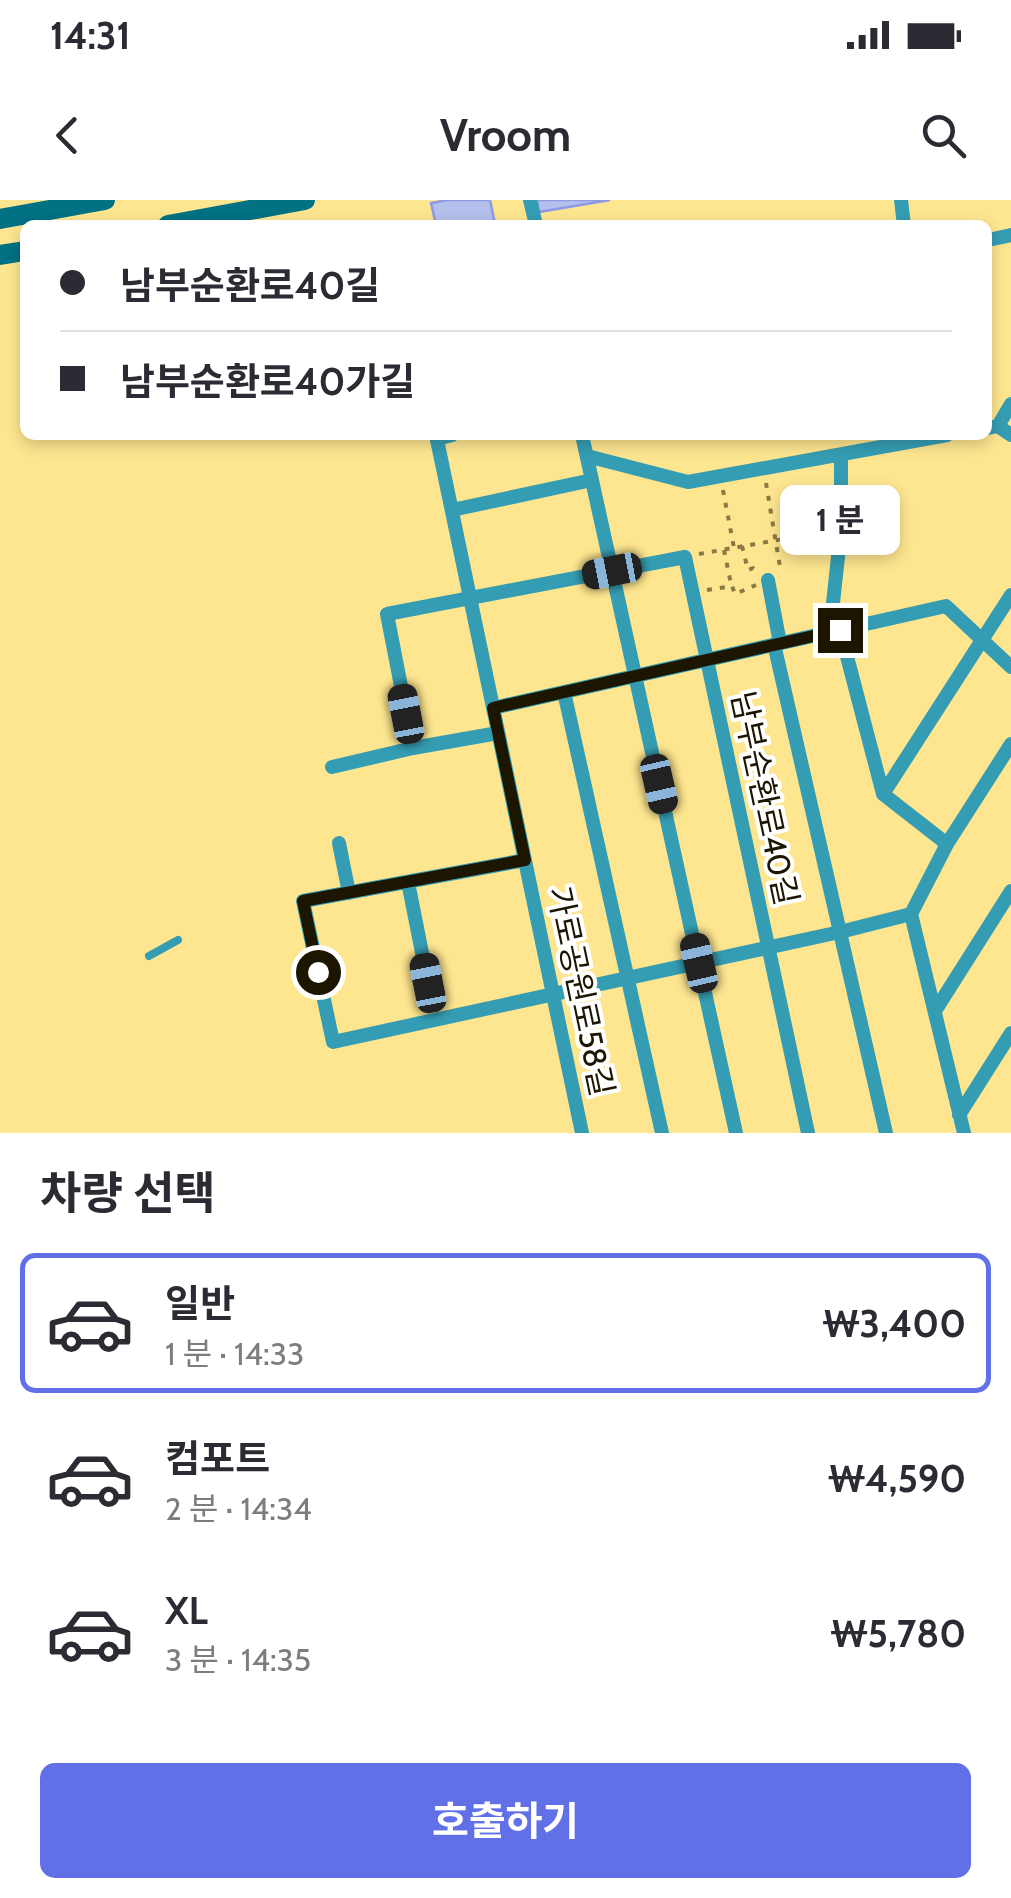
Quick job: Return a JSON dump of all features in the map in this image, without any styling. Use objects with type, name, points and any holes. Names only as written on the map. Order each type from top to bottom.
[{"type":"main road","points":[[0,219],[61,204],[105,200]]},
{"type":"main road","points":[[195,220],[304,200]]},
{"type":"street","points":[[999,429],[1011,404]]},
{"type":"street","name":"가로공원로58길","points":[[443,440],[452,510],[582,1133]]},
{"type":"street","points":[[583,440],[736,1133]]},
{"type":"street","points":[[587,456],[688,482],[919,440]]},
{"type":"street","points":[[842,454],[834,604],[883,794],[947,844]]},
{"type":"street","points":[[452,510],[592,480]]},
{"type":"street","points":[[413,748],[387,614],[685,557]]},
{"type":"street","name":"남부순환로40길","points":[[685,557],[808,1133]]},
{"type":"street","name":"남부순환로40길","points":[[763,582],[886,1133]]},
{"type":"street","points":[[883,794],[1011,596]]},
{"type":"street","points":[[493,708],[946,606],[1011,666]]},
{"type":"street","points":[[564,692],[662,1133]]},
{"type":"street","points":[[332,767],[498,733]]},
{"type":"street","points":[[964,1133],[912,914],[947,844],[1011,744]]},
{"type":"street","points":[[340,844],[349,892]]},
{"type":"street","name":"가로공원로58길","points":[[303,901],[525,860]]},
{"type":"street","points":[[408,882],[428,983]]},
{"type":"street","points":[[935,1011],[1011,891]]},
{"type":"street","name":"남부순환로40길","points":[[303,901],[333,1042],[912,914]]},
{"type":"street","points":[[959,1115],[1011,1033]]},
{"type":"lane","points":[[149,956],[178,940]]},
{"type":"path","points":[[724,550],[735,594],[781,574],[764,468]]},
{"type":"path","points":[[720,476],[734,548]]},
{"type":"path","points":[[685,557],[841,529]]},
{"type":"path","points":[[742,546],[748,570],[753,568],[763,582]]},
{"type":"path","points":[[692,592],[732,586]]},
{"type":"building","points":[[490,200],[494,220],[435,220],[431,203]]},
{"type":"building","points":[[537,200],[610,200],[539,212]]},
{"type":"route","points":[[318,972],[303,901],[525,860],[493,708],[840,630]]}]
